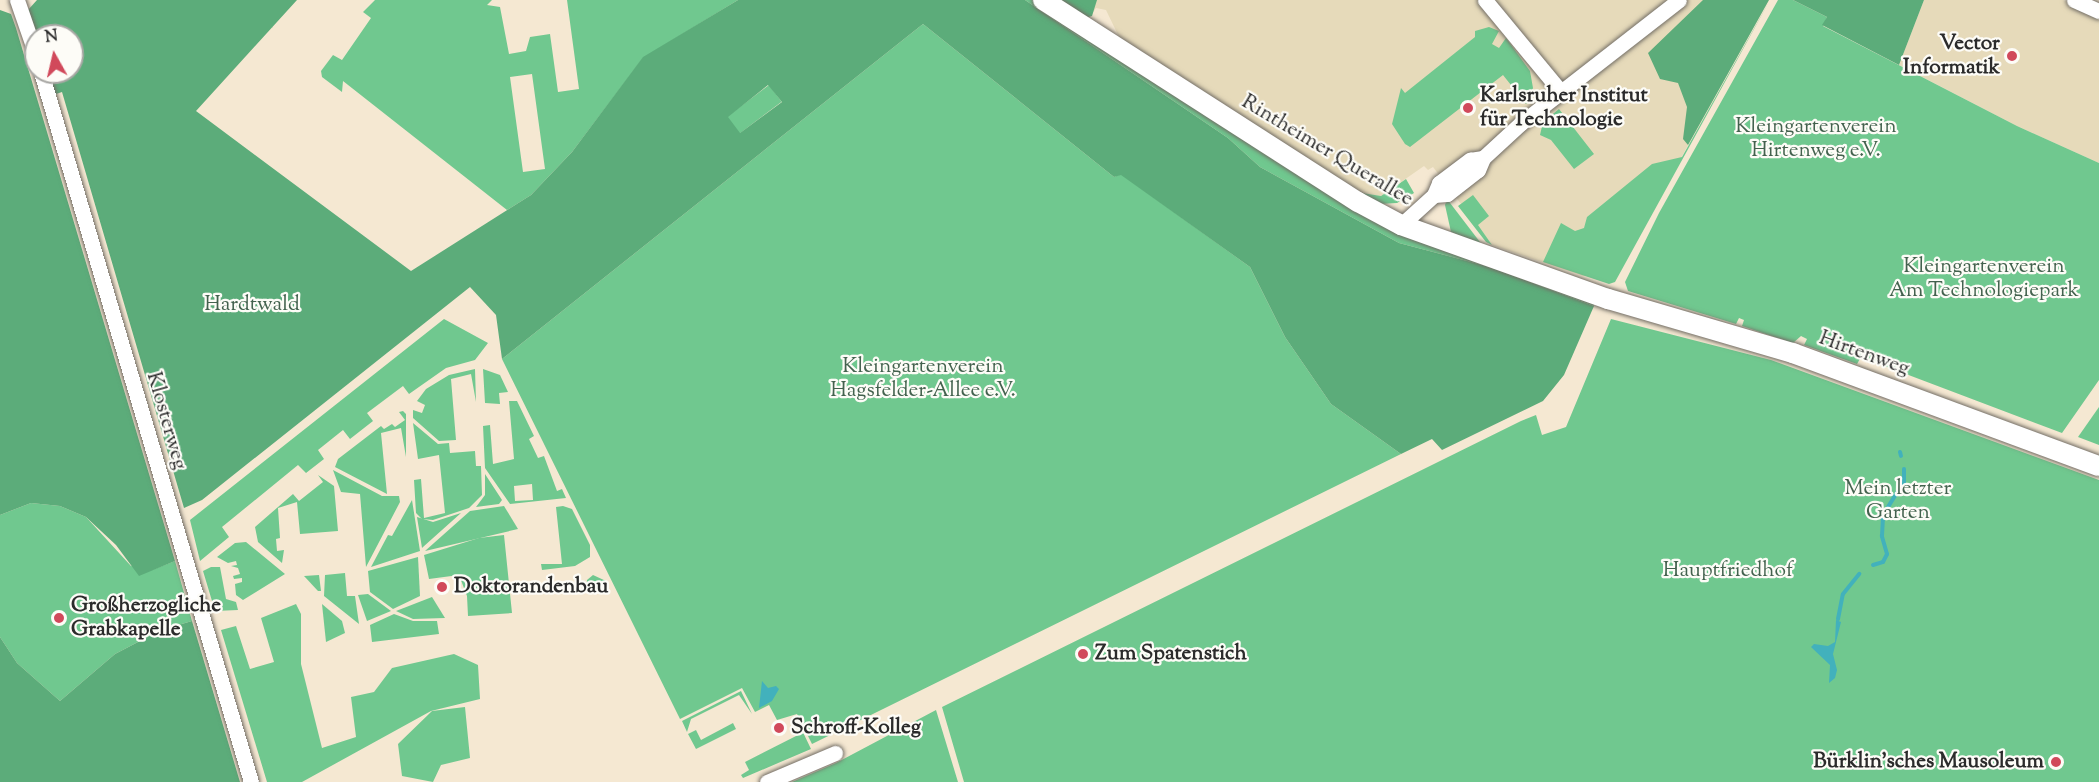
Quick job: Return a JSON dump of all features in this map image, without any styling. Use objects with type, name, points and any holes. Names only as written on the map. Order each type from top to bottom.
[{"type":"street","points":[[17,0],[25,24]]},
{"type":"street","name":"Rintheimer Querallee","points":[[1043,0],[1358,202],[1401,225],[1608,299]]},
{"type":"street","points":[[1485,0],[1561,92]]},
{"type":"street","points":[[1401,225],[1434,195],[1447,194],[1478,170],[1483,158],[1561,92],[1679,0]]},
{"type":"street","points":[[2074,0],[2099,11]]},
{"type":"street","name":"Klosterweg","points":[[45,84],[251,782]]},
{"type":"street","name":"Hirtenweg","points":[[1608,299],[1793,353],[2099,466]]},
{"type":"street","points":[[767,782],[835,753]]},
{"type":"shaded area","name":"Karlsruher Institut für Technologie","points":[[1057,0],[1769,0],[1623,262],[1583,276],[1492,245],[1433,167],[1428,170],[1424,166],[1381,196],[1362,193],[1119,37],[1106,10],[1096,8],[1090,17]]},
{"type":"shaded area","points":[[1924,0],[2063,0],[2099,16],[2099,163],[2017,126],[1899,65]]},
{"type":"green space","name":"Hardtwald","points":[[37,0],[297,0],[196,111],[411,271],[531,195],[572,152],[643,57],[738,0],[1025,0],[1228,138],[1260,167],[1399,243],[1490,267],[1594,306],[1564,375],[1543,401],[1442,450],[1432,439],[1401,454],[1331,404],[1285,337],[1250,267],[1121,175],[1114,177],[923,24],[502,359],[496,315],[470,287],[202,500],[184,508],[62,92],[53,95],[50,84],[84,84],[84,24],[32,24],[28,10]],"holes":[[[768,85],[782,102],[740,133],[728,117]]]},
{"type":"green space","points":[[375,0],[492,0],[487,5],[500,7],[509,54],[526,51],[530,37],[550,34],[558,92],[579,89],[567,0],[738,0],[643,58],[572,152],[531,195],[507,210],[343,81],[342,92],[322,77],[321,71],[333,55],[342,60],[371,18],[363,12]],"holes":[[[532,74],[545,169],[523,172],[510,77]]]},
{"type":"green space","points":[[1025,0],[1032,0],[1318,184],[1594,302],[1594,306],[1490,267],[1399,243],[1260,167],[1228,138]]},
{"type":"green space","points":[[1057,0],[1097,0],[1092,16],[1085,18]]},
{"type":"green space","points":[[1703,0],[1769,0],[1688,145],[1683,139],[1687,107],[1678,83],[1660,79],[1648,53]]},
{"type":"green space","points":[[1770,0],[1615,282],[1609,284],[1543,262],[1561,223],[1575,231],[1584,228],[1587,217],[1652,164],[1682,157]]},
{"type":"green space","points":[[1778,0],[1793,0],[1827,17],[1823,26],[2017,126],[2099,163],[2099,380],[2062,433],[1861,357],[1857,364],[1804,345],[1807,339],[1801,336],[1793,343],[1742,326],[1744,320],[1739,318],[1736,324],[1628,291],[1625,282],[1659,213]]},
{"type":"green space","points":[[1793,0],[1924,0],[1899,65],[1822,25],[1827,17]]},
{"type":"green space","points":[[0,10],[11,14],[16,28],[24,55],[24,84],[33,84],[175,561],[139,576],[116,545],[86,517],[60,506],[31,503],[0,515]]},
{"type":"green space","name":"Kleingartenverein Hagsfelder-Allee e.V.","points":[[923,24],[1114,177],[1121,174],[1250,267],[1285,337],[1331,404],[1401,454],[812,744],[797,714],[777,720],[769,705],[755,712],[742,688],[680,719],[502,359]]},
{"type":"green space","points":[[1489,27],[1499,31],[1492,44],[1499,48],[1506,38],[1530,71],[1533,88],[1529,100],[1526,104],[1503,75],[1410,147],[1405,144],[1392,124],[1401,88],[1405,93],[1475,37],[1475,31]]},
{"type":"green space","points":[[769,85],[782,102],[739,134],[727,117]]},
{"type":"green space","points":[[1559,109],[1594,154],[1574,169],[1551,140],[1540,135],[1543,122]]},
{"type":"green space","points":[[1406,179],[1414,193],[1397,203],[1379,204],[1362,193],[1381,196]]},
{"type":"green space","points":[[1473,195],[1489,216],[1478,225],[1492,245],[1486,242],[1458,206]]},
{"type":"green space","points":[[1447,199],[1483,246],[1451,232],[1445,205]]},
{"type":"green space","points":[[444,319],[488,343],[475,360],[446,368],[409,394],[403,386],[367,413],[373,421],[350,439],[343,430],[318,450],[324,459],[306,473],[298,465],[222,527],[229,537],[200,561],[190,520]]},
{"type":"green space","name":"Hauptfriedhof","points":[[1611,319],[1771,360],[2099,480],[2099,782],[964,782],[942,707],[1521,421],[1536,415],[1542,435],[1566,427]]},
{"type":"green space","points":[[475,369],[476,402],[471,374],[451,379],[456,440],[439,441],[413,418],[413,410],[422,413],[425,405],[417,401],[426,389],[449,375]]},
{"type":"green space","points":[[483,369],[500,375],[508,392],[499,393],[500,404],[485,403]]},
{"type":"green space","points":[[509,401],[517,401],[534,436],[529,439],[538,458],[544,456],[557,491],[562,489],[566,498],[510,504],[485,468],[483,426],[490,425],[493,464],[514,459]],"holes":[[[532,484],[533,500],[515,501],[514,486]]]},
{"type":"green space","points":[[2099,407],[2099,445],[2078,437]]},
{"type":"green space","points":[[403,411],[406,414],[406,457],[401,428],[381,433],[387,494],[335,467],[338,459],[381,426],[384,429],[392,424],[395,427],[405,420],[399,412]]},
{"type":"green space","points":[[413,423],[438,444],[449,443],[450,453],[475,451],[476,466],[481,466],[482,495],[469,508],[433,520],[422,519],[416,513],[414,480],[421,479],[424,518],[445,513],[439,455],[418,459]]},
{"type":"green space","points":[[333,470],[382,496],[399,496],[400,502],[366,567],[360,494],[341,492]]},
{"type":"green space","points":[[485,474],[502,500],[499,504],[476,507],[485,495]]},
{"type":"green space","points":[[318,475],[334,486],[338,531],[300,534],[297,502],[278,508],[280,538],[276,539],[277,551],[284,550],[282,563],[258,542],[255,527],[293,494],[299,501],[323,482]]},
{"type":"green space","points":[[412,500],[420,551],[371,567],[388,535],[392,536]]},
{"type":"green space","points":[[31,503],[60,506],[86,517],[131,566],[152,570],[175,561],[192,621],[161,630],[115,654],[60,701],[17,663],[0,637],[0,515]]},
{"type":"green space","points":[[504,506],[518,529],[425,551],[470,511]]},
{"type":"green space","points":[[563,506],[572,509],[590,545],[590,557],[575,566],[542,570],[541,564],[562,564],[556,507]]},
{"type":"green space","points":[[461,513],[422,548],[417,517],[433,522]]},
{"type":"green space","points":[[504,535],[512,613],[468,616],[467,596],[459,575],[429,579],[424,555],[479,538]]},
{"type":"green space","points":[[246,542],[285,574],[243,600],[236,595],[235,584],[242,582],[242,578],[234,579],[233,576],[240,574],[238,568],[231,566],[237,565],[236,561],[228,563],[217,557],[235,543]]},
{"type":"green space","points":[[418,557],[420,596],[393,609],[370,592],[368,571]]},
{"type":"green space","points":[[211,567],[220,567],[226,599],[236,602],[238,610],[215,611],[203,571]]},
{"type":"green space","points":[[345,573],[347,596],[355,596],[359,624],[324,596],[325,575]]},
{"type":"green space","points":[[319,575],[321,591],[318,591],[304,576]]},
{"type":"green space","points":[[593,575],[606,581],[586,593],[587,580]]},
{"type":"green space","points":[[368,594],[391,611],[367,621],[358,595]]},
{"type":"green space","points":[[432,597],[445,618],[413,619],[396,611]]},
{"type":"green space","points":[[296,604],[301,614],[301,664],[322,748],[356,737],[351,697],[374,692],[392,668],[454,654],[478,665],[480,699],[431,711],[302,782],[267,782],[221,630],[236,626],[250,669],[274,662],[261,618]]},
{"type":"green space","points":[[322,604],[342,621],[345,633],[326,642]]},
{"type":"green space","points":[[394,614],[413,621],[437,621],[439,634],[372,642],[370,625]]},
{"type":"green space","points":[[192,621],[240,782],[0,782],[0,637],[17,663],[60,701],[115,654],[161,630]]},
{"type":"green space","points":[[741,691],[752,714],[739,695],[691,719],[687,732],[682,721]]},
{"type":"green space","points":[[465,707],[470,758],[441,765],[433,782],[402,776],[398,744],[432,711]]},
{"type":"green space","points":[[936,710],[958,782],[792,782],[836,763]]},
{"type":"green space","points":[[733,723],[736,729],[696,749],[688,734],[696,730],[701,740]]},
{"type":"green space","points":[[799,724],[811,749],[743,778],[741,775],[749,770],[745,762],[800,734],[796,725]]},
{"type":"water","points":[[1836,620],[1841,622],[1833,654],[1837,670],[1835,678],[1829,683],[1830,665],[1811,647],[1814,644],[1828,646],[1835,642]]},
{"type":"water","points":[[762,681],[768,688],[776,686],[779,689],[772,701],[759,708]]},
{"type":"waterway","points":[[1900,452],[1901,456]]},
{"type":"waterway","points":[[1873,565],[1883,562],[1887,554],[1882,536],[1883,515],[1904,482],[1904,469]]},
{"type":"waterway","points":[[1838,619],[1843,594],[1859,574]]},
{"type":"place","name":"Vector Informatik","points":[[2012,56]]},
{"type":"place","name":"Karlsruher Institut für Technologie","points":[[1468,108]]},
{"type":"place","name":"Doktorandenbau","points":[[442,587]]},
{"type":"place","name":"Großherzogliche Grabkapelle","points":[[59,618]]},
{"type":"place","name":"Zum Spatenstich","points":[[1083,654]]},
{"type":"place","name":"Schroff-Kolleg","points":[[779,728]]},
{"type":"place","name":"Bürklin'sches Mausoleum","points":[[2056,762]]},
{"type":"park label","name":"Kleingartenverein Hirtenweg e.V.","points":[[1816,139]]},
{"type":"park label","name":"Kleingartenverein Am Technologiepark","points":[[1984,279]]},
{"type":"park label","name":"Mein letzter Garten","points":[[1898,501]]}]
